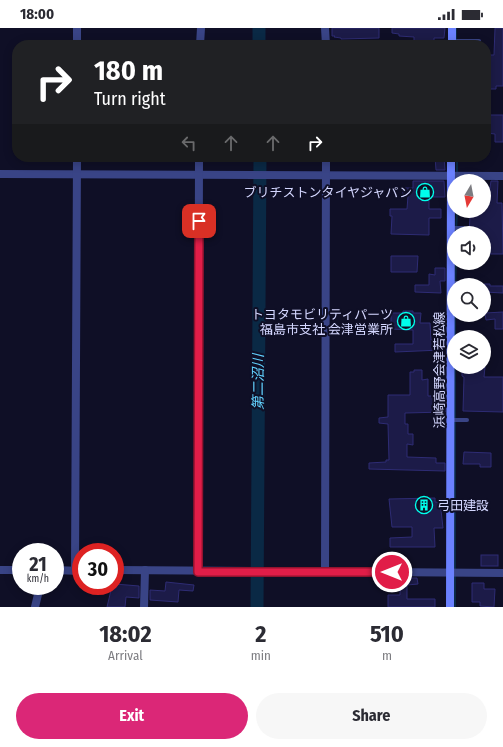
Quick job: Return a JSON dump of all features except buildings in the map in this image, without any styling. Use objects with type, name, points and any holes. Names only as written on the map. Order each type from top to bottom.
[{"type":"main road","points":[[452,28],[452,40]]},
{"type":"main road","name":"浜崎高野会津若松線","points":[[453,162],[456,174]]},
{"type":"main road","name":"浜崎高野会津若松線","points":[[450,607],[454,572],[451,420],[453,374]]},
{"type":"street","points":[[77,28],[77,40]]},
{"type":"street","points":[[200,40],[201,28]]},
{"type":"street","points":[[325,28],[326,40]]},
{"type":"street","points":[[77,162],[78,543]]},
{"type":"street","points":[[198,572],[199,162]]},
{"type":"street","points":[[325,572],[326,162]]},
{"type":"street","points":[[0,174],[447,176]]},
{"type":"street","points":[[491,176],[503,176]]},
{"type":"street","points":[[0,570],[12,570]]},
{"type":"street","points":[[124,570],[198,572],[503,573]]},
{"type":"street","points":[[144,607],[145,570]]},
{"type":"street","points":[[35,607],[38,595]]},
{"type":"lane","points":[[451,420],[467,420]]},
{"type":"waterway","name":"第二沼川","points":[[259,28],[259,40]]},
{"type":"waterway","points":[[456,28],[456,40]]},
{"type":"waterway","name":"第二沼川","points":[[257,607],[260,162]]},
{"type":"waterway","points":[[457,162],[457,174]]},
{"type":"waterway","points":[[456,226],[457,218]]},
{"type":"waterway","points":[[455,278],[456,270]]},
{"type":"waterway","points":[[455,322],[455,330]]},
{"type":"waterway","points":[[455,374],[455,570]]},
{"type":"waterway","points":[[455,574],[455,607]]},
{"type":"place","name":"ブリチストンタイヤジャパン","points":[[425,192]]},
{"type":"place","name":"トヨタモビリティパーツ 福島市支社 会津営業所","points":[[406,321]]},
{"type":"place","name":"弓田建設","points":[[424,505]]},
{"type":"route","points":[[199,221],[200,392],[198,572],[392,572]]}]
